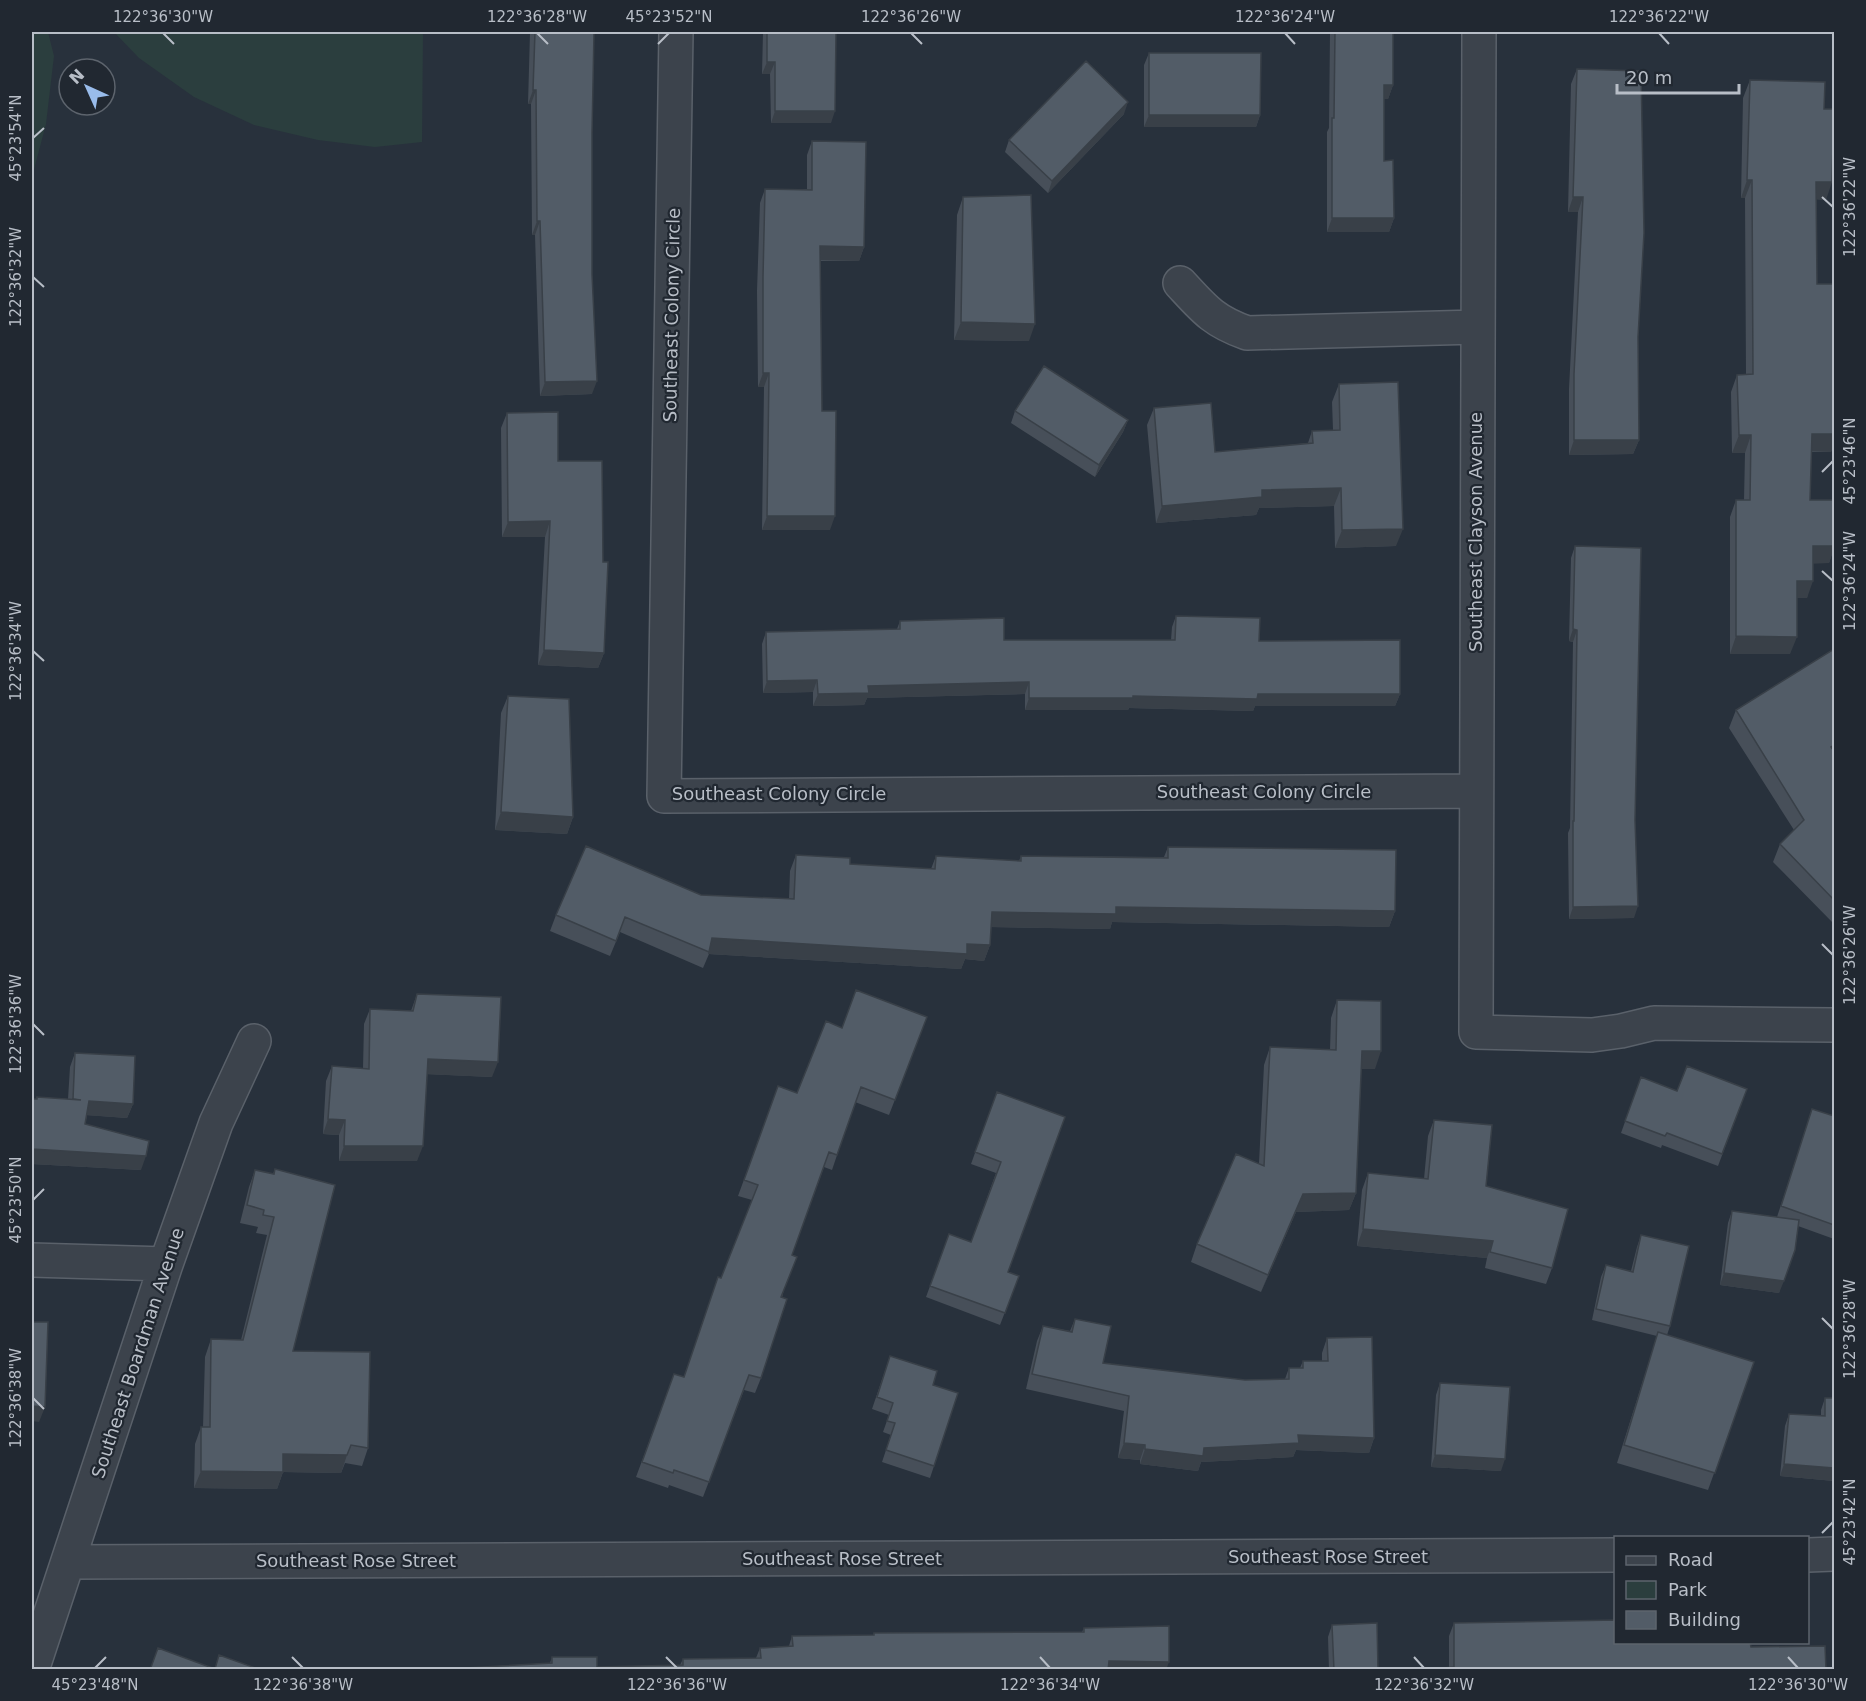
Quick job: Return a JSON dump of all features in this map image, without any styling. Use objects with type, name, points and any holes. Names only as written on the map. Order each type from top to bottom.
[{"type":"street","name":"Southeast Colony Circle","points":[[676,32],[664,796],[1475,791]]},
{"type":"street","name":"Southeast Clayson Avenue","points":[[1479,32],[1476,1032],[1592,1035],[1654,1023],[1834,1025]]},
{"type":"street","points":[[1180,283],[1212,317],[1247,333],[1477,327]]},
{"type":"street","name":"Southeast Boardman Avenue","points":[[32,1670],[166,1264],[216,1123],[254,1041]]},
{"type":"street","points":[[32,1260],[166,1264]]},
{"type":"street","points":[[1809,1555],[1834,1554]]},
{"type":"street","name":"Southeast Rose Street","points":[[69,1562],[1614,1556]]},
{"type":"green space","points":[[32,32],[48,32],[54,56],[46,124],[32,177]]},
{"type":"green space","points":[[114,32],[423,32],[422,142],[375,147],[318,140],[254,125],[194,97],[139,58]]},
{"type":"building","points":[[535,32],[594,32],[592,274],[597,381],[545,382],[540,221],[537,221],[536,90],[533,90]]},
{"type":"building","points":[[767,32],[836,32],[835,111],[775,111],[775,62],[767,62]]},
{"type":"building","points":[[1335,32],[1393,32],[1393,85],[1384,85],[1384,161],[1393,160],[1394,218],[1332,218]]},
{"type":"building","points":[[1149,53],[1261,53],[1260,115],[1149,115]]},
{"type":"building","points":[[1086,61],[1128,102],[1052,181],[1009,140]]},
{"type":"building","points":[[1577,69],[1641,71],[1644,233],[1638,337],[1639,440],[1574,440],[1574,374],[1583,197],[1573,197]]},
{"type":"building","points":[[1750,80],[1825,82],[1824,109],[1834,109],[1832,182],[1816,182],[1817,284],[1834,284],[1834,434],[1812,434],[1810,500],[1834,500],[1834,546],[1813,546],[1813,581],[1797,581],[1797,637],[1736,636],[1736,500],[1750,500],[1751,435],[1739,435],[1737,375],[1753,374],[1752,180],[1747,180]]},
{"type":"building","points":[[812,141],[866,142],[864,247],[820,246],[822,411],[836,411],[835,516],[767,516],[769,373],[763,373],[765,189],[812,190]]},
{"type":"building","points":[[1031,195],[1035,324],[961,322],[963,197]]},
{"type":"building","points":[[1044,366],[1128,420],[1099,465],[1015,411]]},
{"type":"building","points":[[1398,382],[1403,529],[1342,530],[1341,488],[1262,490],[1262,497],[1162,506],[1154,408],[1211,403],[1215,452],[1313,443],[1312,431],[1340,430],[1339,384]]},
{"type":"building","points":[[558,412],[558,461],[602,461],[603,562],[608,562],[604,653],[544,650],[550,521],[508,522],[507,413]]},
{"type":"building","points":[[1575,546],[1641,548],[1635,820],[1638,906],[1573,907],[1577,630],[1573,629]]},
{"type":"building","points":[[1176,616],[1260,618],[1259,641],[1400,640],[1400,694],[1258,694],[1257,699],[1133,696],[1133,698],[1029,698],[1029,682],[868,686],[869,693],[818,694],[817,680],[767,681],[766,632],[900,629],[900,621],[1004,618],[1004,640],[1175,640]]},
{"type":"building","points":[[1834,649],[1834,745],[1831,747],[1834,751],[1834,900],[1780,844],[1804,820],[1736,710]]},
{"type":"building","points":[[508,696],[569,699],[573,817],[501,812]]},
{"type":"building","points":[[586,846],[701,895],[794,899],[796,855],[850,858],[850,864],[935,869],[936,856],[1021,861],[1021,856],[1168,858],[1168,847],[1396,850],[1395,911],[1116,907],[1116,914],[992,912],[990,945],[967,944],[967,954],[712,938],[709,952],[625,917],[616,941],[556,915]]},
{"type":"building","points":[[856,990],[927,1017],[895,1100],[861,1087],[837,1155],[829,1152],[792,1255],[797,1257],[781,1297],[787,1299],[761,1378],[749,1375],[709,1482],[642,1462],[674,1374],[684,1377],[718,1277],[721,1278],[758,1185],[744,1180],[778,1086],[797,1093],[826,1021],[842,1028]]},
{"type":"building","points":[[417,994],[501,997],[498,1062],[428,1059],[423,1146],[344,1146],[345,1120],[328,1119],[332,1066],[369,1069],[370,1009],[413,1011]]},
{"type":"building","points":[[1337,1000],[1381,1001],[1381,1051],[1362,1051],[1356,1193],[1303,1194],[1268,1275],[1197,1244],[1236,1154],[1264,1166],[1270,1047],[1336,1050]]},
{"type":"building","points":[[75,1053],[135,1056],[133,1104],[89,1101],[85,1124],[149,1141],[146,1156],[32,1149],[32,1099],[37,1099],[37,1097],[81,1100],[73,1099]]},
{"type":"building","points":[[1687,1066],[1747,1089],[1722,1154],[1667,1133],[1665,1136],[1625,1121],[1641,1077],[1677,1091]]},
{"type":"building","points":[[997,1092],[1065,1117],[1008,1272],[1019,1276],[1005,1313],[930,1286],[949,1234],[971,1242],[1001,1162],[975,1152]]},
{"type":"building","points":[[1812,1109],[1834,1116],[1834,1225],[1781,1206]]},
{"type":"building","points":[[1434,1120],[1492,1125],[1486,1186],[1568,1209],[1552,1268],[1490,1252],[1493,1241],[1363,1229],[1368,1173],[1428,1179]]},
{"type":"building","points":[[275,1169],[335,1185],[293,1351],[370,1352],[368,1448],[351,1445],[347,1455],[283,1454],[283,1472],[201,1471],[201,1427],[210,1427],[211,1339],[243,1340],[274,1217],[263,1215],[264,1210],[247,1205],[255,1170],[274,1174]]},
{"type":"building","points":[[1732,1211],[1799,1220],[1795,1250],[1784,1281],[1724,1273]]},
{"type":"building","points":[[1641,1235],[1689,1246],[1670,1326],[1596,1309],[1606,1265],[1633,1272]]},
{"type":"building","points":[[1075,1319],[1111,1326],[1103,1363],[1245,1380],[1289,1379],[1289,1368],[1303,1368],[1303,1361],[1328,1361],[1327,1338],[1372,1337],[1374,1438],[1298,1435],[1299,1443],[1204,1448],[1203,1456],[1145,1449],[1145,1445],[1124,1443],[1129,1396],[1032,1374],[1043,1326],[1072,1332]]},
{"type":"building","points":[[32,1322],[48,1322],[45,1407],[32,1406]]},
{"type":"building","points":[[1658,1332],[1754,1362],[1715,1473],[1624,1445]]},
{"type":"building","points":[[890,1356],[937,1371],[933,1385],[958,1393],[934,1466],[886,1450],[895,1423],[887,1421],[893,1403],[877,1397]]},
{"type":"building","points":[[1440,1383],[1510,1387],[1505,1459],[1435,1455]]},
{"type":"building","points":[[1825,1398],[1834,1398],[1834,1468],[1784,1464],[1789,1414],[1825,1416]]},
{"type":"building","points":[[1614,1620],[1614,1644],[1825,1646],[1826,1670],[1421,1670],[1454,1667],[1454,1623]]},
{"type":"building","points":[[1377,1623],[1378,1670],[1334,1670],[1332,1625]]},
{"type":"building","points":[[1169,1626],[1169,1662],[1109,1661],[1108,1670],[406,1670],[406,1668],[464,1668],[552,1663],[552,1657],[597,1657],[597,1667],[683,1665],[683,1659],[761,1658],[760,1648],[793,1646],[792,1636],[874,1635],[874,1633],[1084,1632],[1084,1628]]},
{"type":"building","points":[[158,1648],[215,1669],[219,1655],[261,1670],[150,1670]]}]
